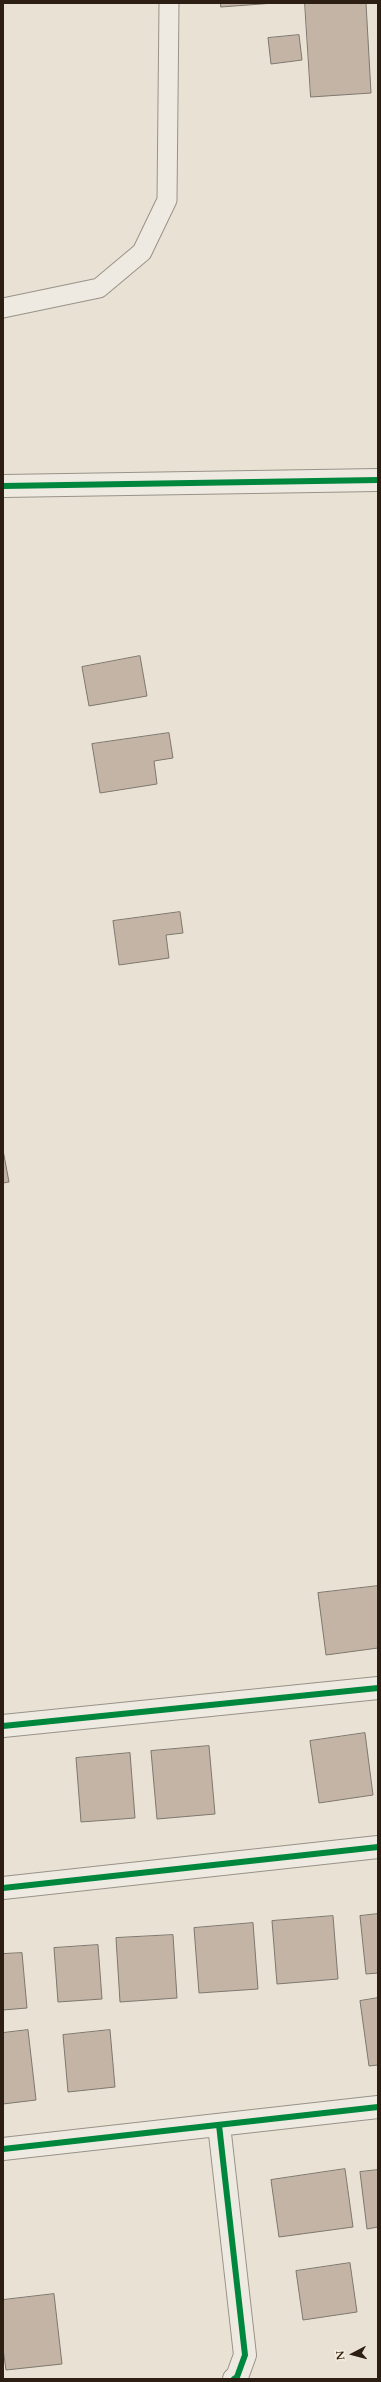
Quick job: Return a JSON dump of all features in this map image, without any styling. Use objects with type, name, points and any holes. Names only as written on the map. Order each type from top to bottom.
[{"type":"street","points":[[3,486],[378,480]]},
{"type":"street","points":[[3,1726],[378,1688]]},
{"type":"street","points":[[3,1888],[378,1847]]},
{"type":"street","points":[[3,2148],[378,2107]]},
{"type":"street","points":[[218,2125],[245,2354],[237,2377],[234,2379]]},
{"type":"lane","points":[[3,308],[99,288],[142,252],[167,200],[169,3]]},
{"type":"building","points":[[221,3],[275,3],[221,7]]},
{"type":"building","points":[[305,3],[366,3],[371,93],[311,97]]},
{"type":"building","points":[[299,35],[302,60],[271,64],[268,38]]},
{"type":"building","points":[[140,656],[147,696],[89,706],[82,667]]},
{"type":"building","points":[[169,733],[173,758],[154,761],[157,784],[100,793],[92,744]]},
{"type":"building","points":[[180,912],[183,933],[166,935],[169,958],[119,965],[113,921]]},
{"type":"building","points":[[3,1150],[9,1182],[3,1183]]},
{"type":"building","points":[[378,1586],[378,1648],[326,1655],[318,1593]]},
{"type":"building","points":[[365,1733],[373,1795],[319,1803],[310,1741]]},
{"type":"building","points":[[209,1746],[215,1814],[157,1819],[151,1751]]},
{"type":"building","points":[[130,1753],[135,1818],[81,1822],[76,1758]]},
{"type":"building","points":[[378,1914],[378,1973],[366,1974],[360,1916]]},
{"type":"building","points":[[333,1916],[338,1979],[277,1984],[272,1921]]},
{"type":"building","points":[[253,1923],[258,1989],[199,1993],[194,1928]]},
{"type":"building","points":[[173,1935],[177,1998],[120,2002],[116,1938]]},
{"type":"building","points":[[98,1945],[102,1999],[58,2002],[54,1948]]},
{"type":"building","points":[[22,1953],[27,2008],[3,2010],[3,1954]]},
{"type":"building","points":[[378,1998],[378,2065],[369,2066],[360,2001]]},
{"type":"building","points":[[28,2030],[36,2100],[3,2104],[3,2033]]},
{"type":"building","points":[[110,2030],[115,2087],[68,2092],[63,2035]]},
{"type":"building","points":[[345,2169],[353,2227],[279,2237],[271,2180]]},
{"type":"building","points":[[378,2170],[378,2227],[367,2229],[360,2172]]},
{"type":"building","points":[[350,2263],[357,2312],[303,2320],[296,2271]]},
{"type":"building","points":[[54,2294],[62,2364],[6,2370],[3,2349],[3,2300]]},
{"type":"cycle path","points":[[3,486],[378,480]]},
{"type":"cycle path","points":[[3,1726],[378,1688]]},
{"type":"cycle path","points":[[3,1888],[378,1847]]},
{"type":"cycle path","points":[[3,2149],[378,2107]]},
{"type":"cycle path","points":[[219,2125],[245,2355],[237,2377],[234,2379]]}]
